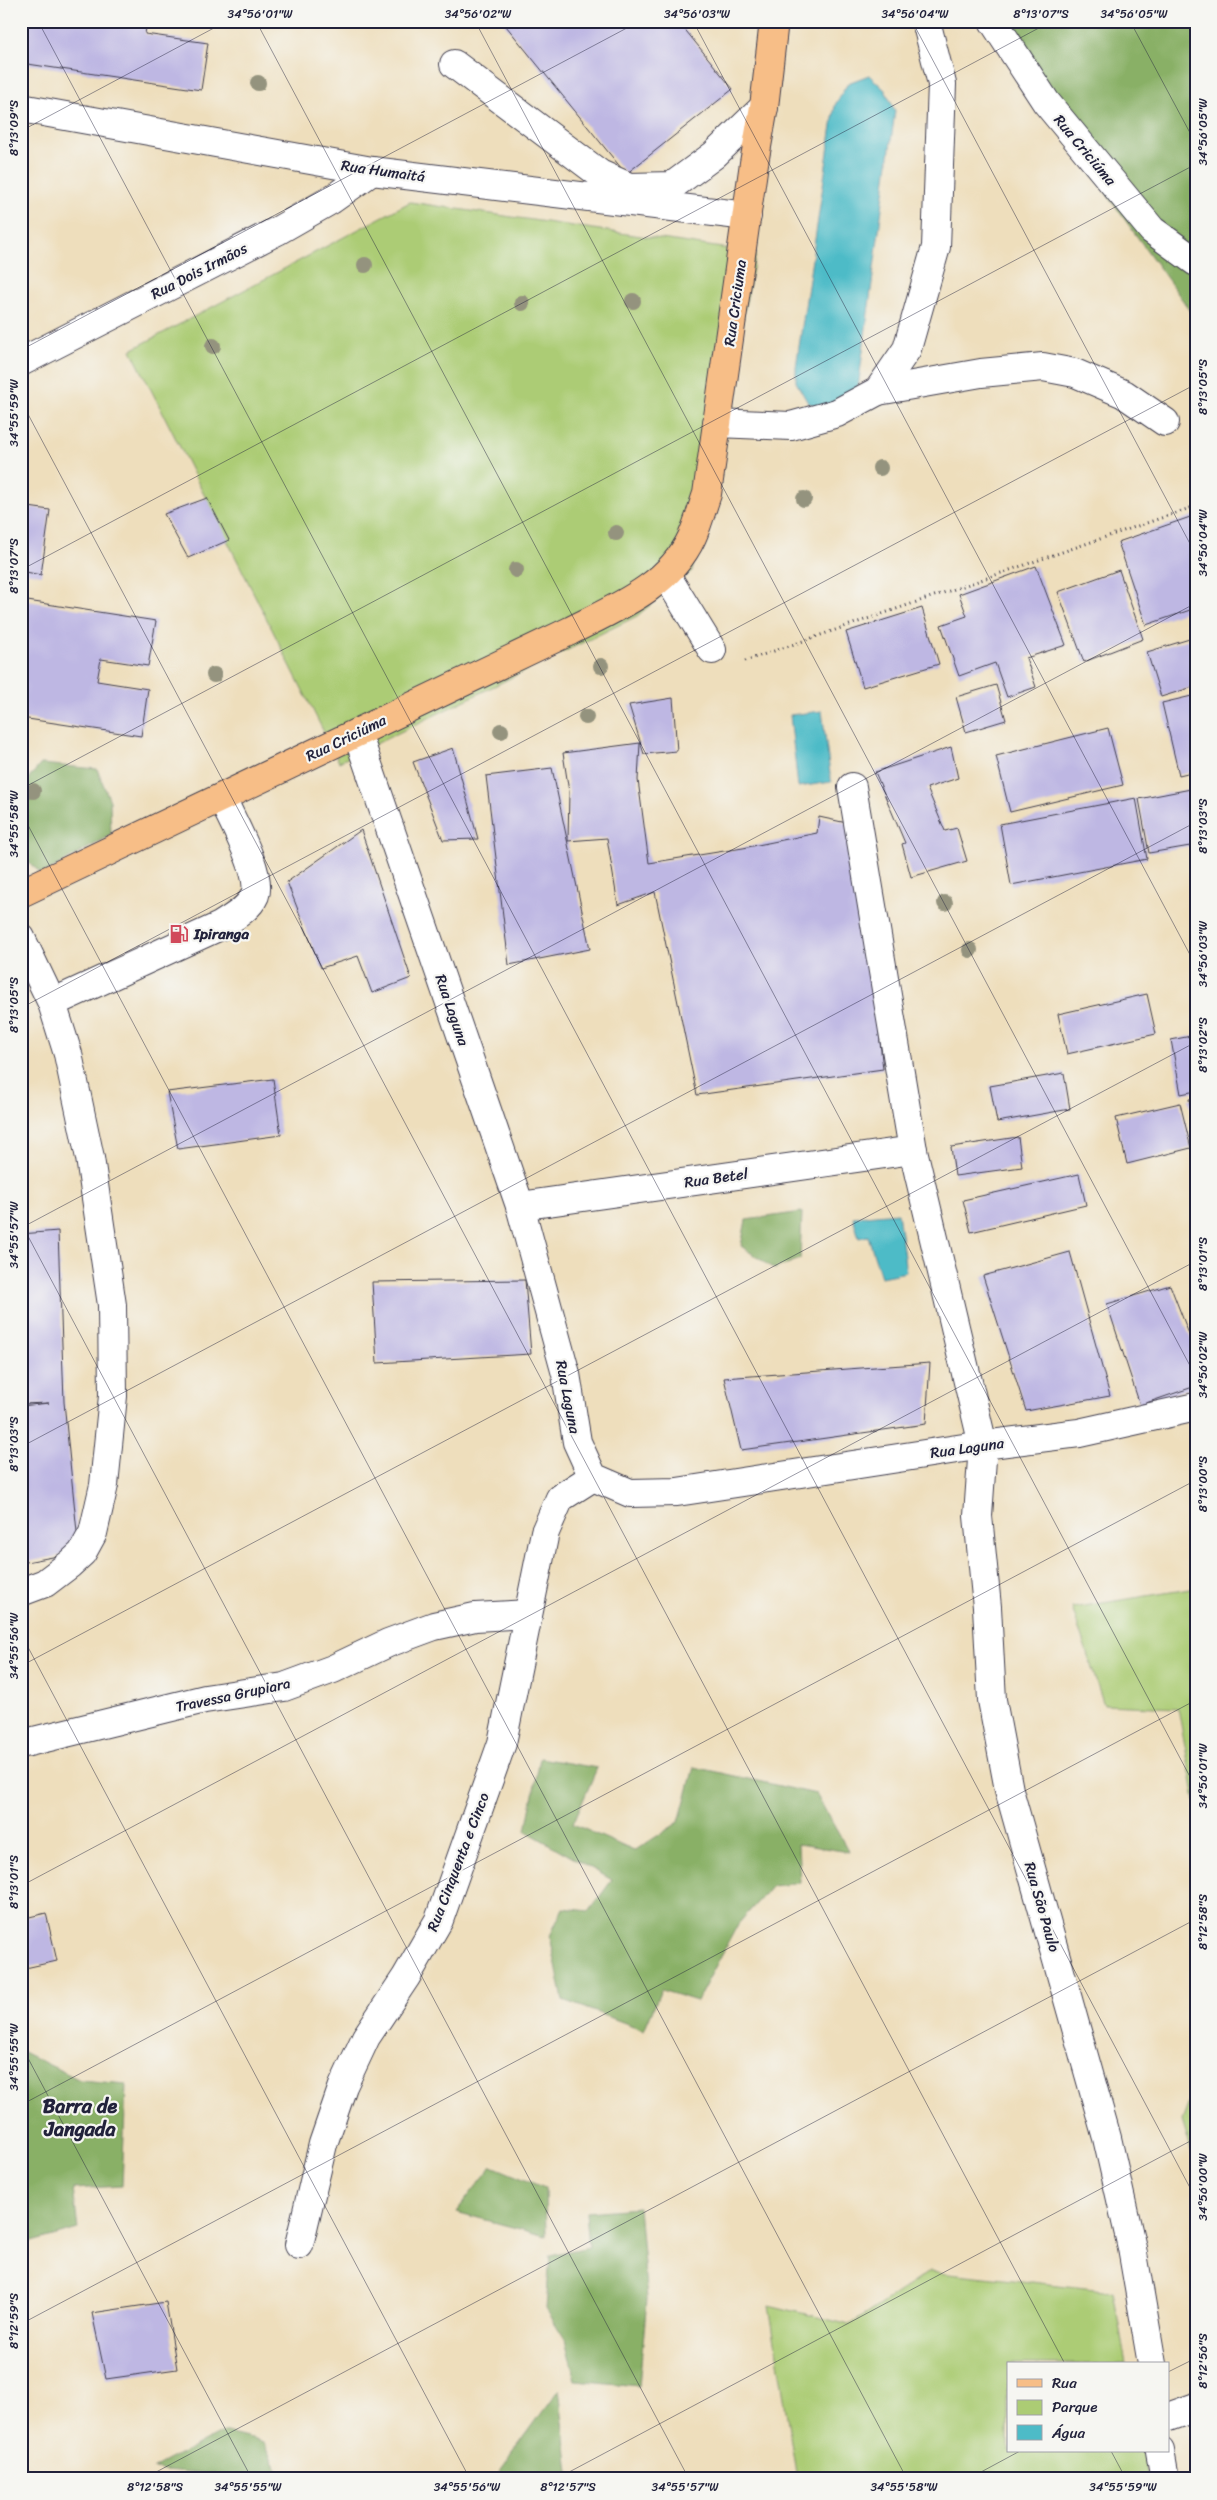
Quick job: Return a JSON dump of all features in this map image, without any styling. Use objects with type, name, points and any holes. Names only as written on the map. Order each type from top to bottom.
[{"type":"main road","name":"Rua Criciuma","points":[[666,575],[691,539],[707,494],[764,107],[774,21]]},
{"type":"main road","name":"Rua Criciúma","points":[[21,893],[222,798],[632,599],[666,575]]},
{"type":"street","points":[[878,391],[907,349],[936,247],[942,84],[926,21]]},
{"type":"street","name":"Rua Criciúma","points":[[992,21],[1046,102],[1146,223],[1176,249],[1196,262]]},
{"type":"street","points":[[454,64],[600,174],[629,187],[672,186],[714,155],[764,107]]},
{"type":"street","name":"Rua Humaitá","points":[[21,108],[372,171],[748,216]]},
{"type":"street","name":"Rua Dois Irmãos","points":[[21,362],[277,231],[331,200],[372,171]]},
{"type":"street","points":[[717,423],[791,426],[837,413],[878,391],[981,373],[1043,367],[1075,373],[1124,394],[1165,422]]},
{"type":"street","points":[[666,575],[712,650]]},
{"type":"street","name":"Rua Laguna","points":[[357,733],[520,1206],[566,1374],[577,1442],[593,1477],[630,1493],[677,1492],[1079,1432],[1196,1407]]},
{"type":"street","points":[[852,788],[913,1150],[983,1445]]},
{"type":"street","points":[[52,1003],[220,926],[243,911],[255,896],[256,881],[251,864],[222,798]]},
{"type":"street","points":[[21,938],[52,1003],[68,1054],[90,1158],[112,1305],[113,1396],[104,1485],[93,1533],[82,1553],[70,1564],[45,1583],[21,1592]]},
{"type":"street","name":"Rua Betel","points":[[520,1206],[913,1150]]},
{"type":"street","name":"Rua São Paulo","points":[[983,1445],[978,1516],[987,1607],[992,1700],[1010,1790],[1107,2138],[1132,2248],[1152,2362]]},
{"type":"street","name":"Rua Cinquenta e Cinco","points":[[299,2245],[323,2144],[343,2086],[366,2037],[406,1977],[439,1920],[502,1743],[545,1532],[560,1498],[593,1477]]},
{"type":"street","name":"Travessa Grupiara","points":[[21,1744],[205,1699],[284,1687],[333,1669],[388,1643],[434,1626],[475,1617],[528,1614]]},
{"type":"street","points":[[1170,2416],[1196,2408]]},
{"type":"street","points":[[1160,2452],[1165,2479]]},
{"type":"path","points":[[712,650],[726,668],[1196,506]]},
{"type":"green space","points":[[983,21],[1196,21],[1196,319]]},
{"type":"green space","points":[[410,202],[756,253],[692,571],[637,616],[339,762],[131,350]]},
{"type":"green space","points":[[41,764],[97,769],[110,801],[111,835],[42,874],[21,856],[21,787]]},
{"type":"green space","points":[[802,1212],[800,1259],[774,1269],[741,1246],[746,1220]]},
{"type":"green space","points":[[1196,1588],[1196,1805],[1178,1708],[1104,1705],[1072,1608]]},
{"type":"green space","points":[[540,1758],[597,1768],[573,1824],[634,1851],[679,1822],[694,1767],[816,1794],[849,1852],[798,1844],[800,1883],[772,1886],[738,1924],[697,2001],[661,1990],[644,2030],[563,2000],[550,1936],[563,1908],[589,1911],[612,1880],[526,1831]]},
{"type":"green space","points":[[21,2051],[80,2080],[126,2084],[122,2186],[73,2189],[78,2229],[21,2245]]},
{"type":"green space","points":[[1196,2084],[1196,2167],[1182,2121]]},
{"type":"green space","points":[[492,2166],[545,2188],[546,2236],[456,2212]]},
{"type":"green space","points":[[639,2208],[647,2299],[639,2386],[575,2380],[565,2339],[546,2309],[550,2255],[589,2247],[586,2212]]},
{"type":"green space","points":[[930,2271],[1113,2291],[1126,2362],[1007,2362],[1007,2452],[1142,2452],[1147,2479],[797,2479],[769,2305],[850,2325]]},
{"type":"green space","points":[[559,2389],[570,2479],[494,2479]]},
{"type":"green space","points":[[222,2432],[264,2442],[280,2474],[278,2479],[215,2479],[215,2474],[153,2469]]},
{"type":"water","points":[[869,75],[885,90],[895,111],[858,388],[826,409],[808,403],[796,382],[796,367],[835,105],[848,83]]},
{"type":"water","points":[[822,711],[831,782],[798,787],[790,715]]},
{"type":"water","points":[[898,1213],[906,1272],[881,1277],[868,1236],[859,1238],[853,1217]]},
{"type":"building","points":[[21,21],[147,21],[145,34],[208,43],[201,90],[21,63]]},
{"type":"building","points":[[502,21],[678,21],[733,89],[626,174]]},
{"type":"building","points":[[207,498],[229,540],[188,558],[164,514]]},
{"type":"building","points":[[21,506],[50,510],[41,575],[21,571]]},
{"type":"building","points":[[1196,515],[1196,608],[1146,625],[1118,542]]},
{"type":"building","points":[[1036,566],[1066,645],[1026,658],[1036,687],[1007,697],[995,663],[959,676],[941,625],[967,616],[959,594]]},
{"type":"building","points":[[1119,570],[1143,639],[1084,662],[1058,592]]},
{"type":"building","points":[[21,600],[156,621],[148,666],[101,659],[97,681],[148,689],[141,736],[21,718]]},
{"type":"building","points":[[922,608],[939,664],[863,687],[846,632]]},
{"type":"building","points":[[1196,637],[1196,686],[1161,697],[1147,652]]},
{"type":"building","points":[[996,685],[1006,720],[966,732],[956,697]]},
{"type":"building","points":[[1196,695],[1196,771],[1179,775],[1162,703]]},
{"type":"building","points":[[673,698],[677,751],[644,754],[629,705]]},
{"type":"building","points":[[1108,728],[1123,785],[1010,812],[996,756]]},
{"type":"building","points":[[640,743],[638,780],[649,863],[743,848],[817,833],[819,817],[856,825],[883,1069],[697,1095],[655,892],[618,905],[607,838],[568,841],[569,792],[563,753]]},
{"type":"building","points":[[951,747],[958,778],[927,788],[945,831],[957,828],[967,861],[911,877],[902,844],[905,843],[875,772]]},
{"type":"building","points":[[453,748],[478,839],[443,840],[413,762]]},
{"type":"building","points":[[552,768],[590,949],[509,965],[486,776]]},
{"type":"building","points":[[1196,788],[1196,845],[1149,853],[1139,799]]},
{"type":"building","points":[[1136,798],[1147,859],[1011,885],[1000,824]]},
{"type":"building","points":[[361,830],[411,978],[372,993],[358,956],[321,968],[287,882]]},
{"type":"building","points":[[1147,994],[1156,1034],[1067,1054],[1058,1014]]},
{"type":"building","points":[[1196,1035],[1196,1091],[1181,1094],[1171,1040]]},
{"type":"building","points":[[1064,1073],[1070,1109],[997,1122],[990,1086]]},
{"type":"building","points":[[273,1079],[281,1135],[178,1149],[167,1092]]},
{"type":"building","points":[[1196,1098],[1196,1128],[1195,1128],[1189,1099]]},
{"type":"building","points":[[1180,1103],[1191,1148],[1127,1164],[1116,1118]]},
{"type":"building","points":[[1018,1137],[1022,1167],[955,1176],[951,1147]]},
{"type":"building","points":[[1079,1174],[1086,1205],[971,1232],[963,1200]]},
{"type":"building","points":[[58,1231],[64,1402],[79,1552],[21,1563],[21,1406],[49,1403],[21,1404],[21,1234]]},
{"type":"building","points":[[1070,1252],[1110,1396],[1026,1411],[983,1276]]},
{"type":"building","points":[[525,1280],[531,1354],[377,1363],[372,1282]]},
{"type":"building","points":[[1170,1285],[1196,1352],[1196,1386],[1140,1405],[1107,1304]]},
{"type":"building","points":[[930,1363],[926,1424],[741,1450],[724,1378]]},
{"type":"building","points":[[46,1913],[57,1961],[21,1969],[21,1919]]},
{"type":"building","points":[[166,2302],[177,2369],[106,2379],[92,2313]]},
{"type":"place","name":"Ipiranga","points":[[179,934]]},
{"type":"district","name":"Barra de Jangada","points":[[80,2118]]}]
